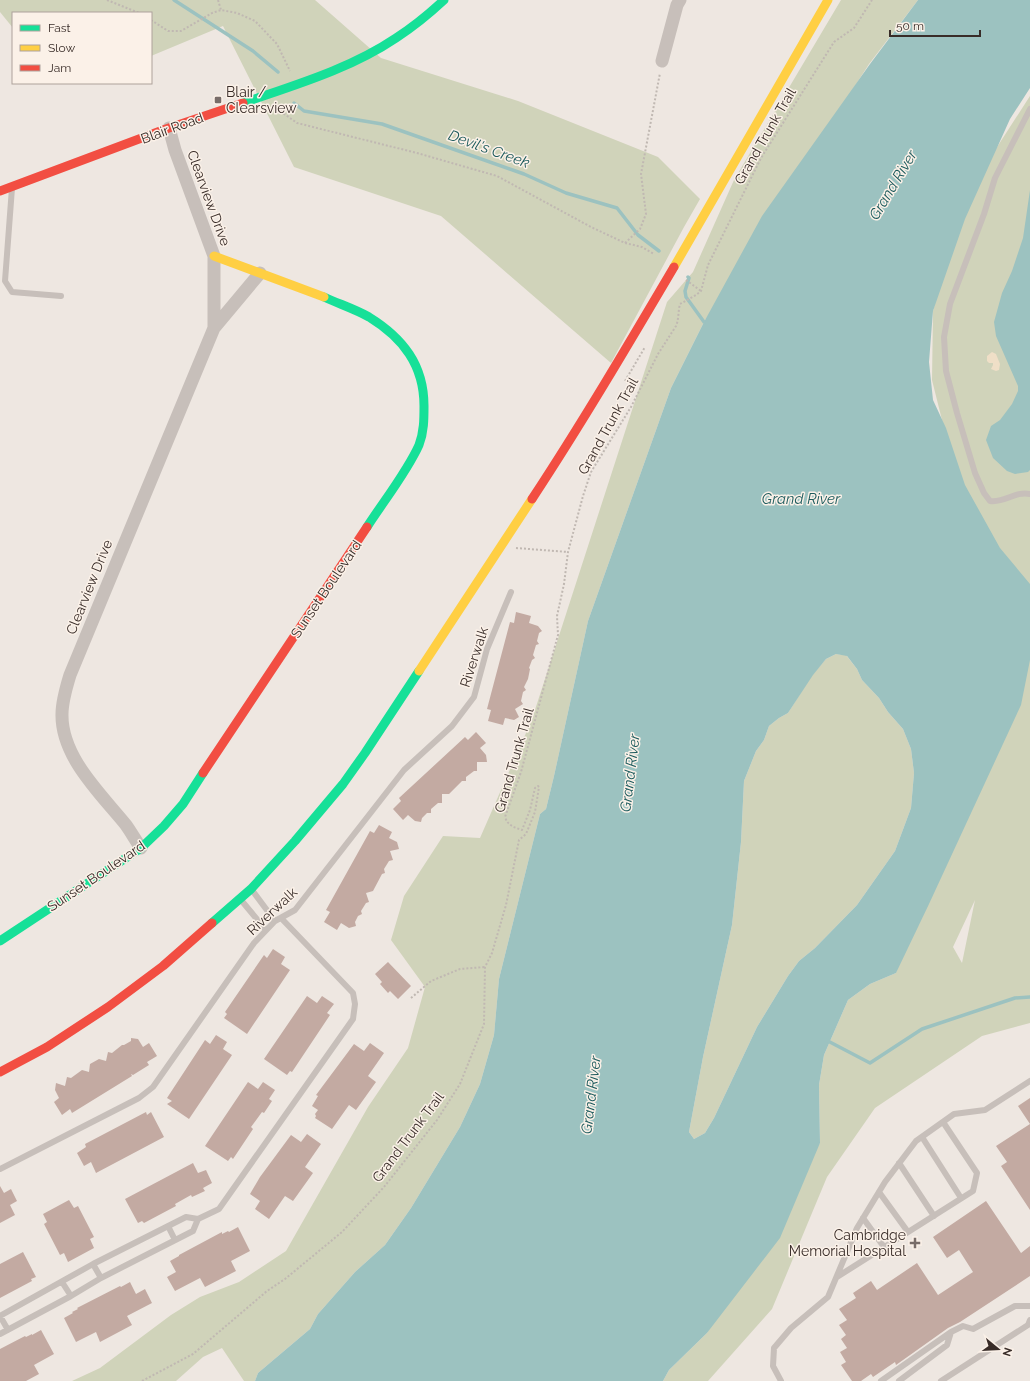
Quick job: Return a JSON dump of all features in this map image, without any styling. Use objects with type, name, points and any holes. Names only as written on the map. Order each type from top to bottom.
[{"type":"street","name":"Blair Road","points":[[0,191],[169,128],[345,66],[377,51],[402,35],[444,0]]},
{"type":"street","points":[[0,1072],[47,1046],[108,1007],[163,966],[251,889],[295,841],[343,784],[365,753],[563,452],[627,347],[828,0]]},
{"type":"street","points":[[662,61],[676,2]]},
{"type":"street","name":"Clearview Drive","points":[[169,128],[175,150],[214,256],[214,328]]},
{"type":"street","name":"Sunset Boulevard","points":[[0,941],[141,848],[164,826],[183,804],[408,465],[418,444],[424,424],[424,399],[422,384],[417,367],[406,348],[386,330],[368,317],[320,296],[214,256]]},
{"type":"street","name":"Clearview Drive","points":[[141,848],[127,826],[90,783],[70,750],[64,732],[62,715],[64,695],[70,675],[214,328],[260,274]]},
{"type":"lane","points":[[1030,109],[995,178],[984,214],[950,304],[944,337],[946,371],[976,473],[984,493],[990,501],[999,502],[1016,494],[1030,494]]},
{"type":"lane","points":[[12,186],[5,281],[12,292],[61,296]]},
{"type":"lane","name":"Riverwalk","points":[[0,1169],[139,1098],[153,1087],[254,943],[278,920],[295,910],[404,770],[452,726],[474,697],[487,648],[511,592]]},
{"type":"lane","points":[[8,1330],[0,1316],[93,1264],[186,1217],[198,1219],[219,1209],[353,1019],[355,1004],[353,993],[278,920],[251,889]]},
{"type":"lane","points":[[240,899],[266,930]]},
{"type":"lane","points":[[781,1381],[773,1366],[774,1348],[791,1328],[828,1297],[857,1228],[879,1192],[916,1141],[954,1114],[985,1110],[1030,1081]]},
{"type":"lane","points":[[837,1277],[973,1191],[977,1173],[943,1122]]},
{"type":"lane","points":[[922,1137],[961,1198]]},
{"type":"lane","points":[[899,1164],[934,1216]]},
{"type":"lane","points":[[879,1192],[908,1232]]},
{"type":"lane","points":[[863,1218],[884,1247]]},
{"type":"lane","points":[[0,1334],[102,1278],[193,1231],[198,1219]]},
{"type":"lane","points":[[168,1226],[175,1240]]},
{"type":"lane","points":[[93,1264],[102,1278]]},
{"type":"lane","points":[[62,1282],[71,1296]]},
{"type":"lane","points":[[881,1381],[951,1332],[964,1326],[973,1329],[1015,1306],[1030,1306]]},
{"type":"lane","points":[[941,1381],[1028,1325],[1030,1320]]},
{"type":"lane","points":[[899,1381],[947,1345],[951,1332]]},
{"type":"path","points":[[107,0],[137,12]]},
{"type":"path","points":[[218,0],[221,10]]},
{"type":"path","name":"Grand Trunk Trail","points":[[142,1381],[193,1354],[267,1291],[285,1279],[342,1232],[384,1187],[413,1152],[437,1120],[460,1084],[484,1024],[485,967],[492,953],[504,912],[519,840],[526,834],[535,812],[538,786],[535,788],[530,810],[522,830],[512,827],[507,823],[506,817],[521,772],[558,635],[557,616],[564,584],[568,552],[591,472],[631,408],[658,354],[676,326],[678,322],[680,304],[700,291],[708,265],[761,158],[834,42],[854,28],[872,0]]},
{"type":"path","points":[[152,21],[168,32],[181,31],[196,24],[212,13],[221,10],[237,13],[255,21],[277,44],[295,84]]},
{"type":"path","points":[[624,243],[640,228],[646,214],[641,174],[662,61]]},
{"type":"path","points":[[277,91],[282,113],[297,123],[417,153],[497,176],[591,227],[624,243],[642,247],[654,254]]},
{"type":"path","points":[[686,280],[700,291]]},
{"type":"path","points":[[513,548],[568,552]]},
{"type":"path","points":[[411,998],[431,981],[460,969],[485,967]]},
{"type":"green space","points":[[0,0],[315,0],[381,58],[518,101],[658,157],[700,199],[611,363],[441,216],[294,167],[223,26],[152,56],[152,12],[12,12],[12,27],[0,12]]},
{"type":"green space","points":[[841,0],[918,0],[869,64],[704,322],[671,388],[588,621],[546,809],[540,814],[499,979],[494,1035],[480,1084],[460,1127],[411,1208],[385,1245],[355,1272],[318,1314],[310,1329],[258,1373],[255,1381],[244,1381],[222,1348],[203,1357],[176,1381],[72,1381],[100,1368],[171,1315],[200,1297],[239,1282],[286,1251],[368,1107],[408,1048],[425,987],[391,940],[404,896],[443,836],[480,838],[533,717],[667,302],[693,272],[734,180]]},
{"type":"green space","points":[[1030,96],[1030,1023],[982,1036],[875,1108],[827,1177],[772,1309],[708,1381],[663,1381],[669,1370],[707,1333],[820,1143],[819,1085],[824,1055],[848,1000],[870,984],[896,973],[963,504],[932,380],[933,311],[961,203]],"holes":[[[975,900],[962,963],[953,947]]]},
{"type":"green space","points":[[836,654],[846,655],[857,669],[862,680],[879,698],[888,712],[903,729],[911,749],[914,773],[911,808],[895,851],[857,905],[815,948],[799,961],[788,976],[757,1027],[714,1118],[705,1133],[694,1139],[689,1132],[703,1057],[732,925],[741,842],[744,781],[756,751],[764,740],[769,726],[788,713],[812,675],[826,659]]},
{"type":"sand","points":[[992,352],[996,354],[1000,364],[999,370],[996,371],[991,369],[993,363],[989,363],[987,361],[987,356]]},
{"type":"water","name":"Grand River","points":[[918,0],[1030,0],[1030,88],[1010,119],[965,219],[933,311],[929,362],[933,400],[946,428],[965,485],[1000,548],[1030,584],[1030,660],[1021,705],[896,973],[870,984],[848,1000],[824,1055],[819,1085],[820,1143],[780,1238],[707,1333],[669,1370],[663,1381],[255,1381],[258,1373],[310,1329],[318,1314],[355,1272],[385,1245],[411,1208],[460,1127],[480,1084],[494,1035],[499,979],[540,814],[546,809],[588,621],[671,388],[704,322],[762,216],[870,64]],"holes":[[[836,654],[847,656],[857,669],[862,680],[879,698],[888,712],[903,729],[911,749],[914,773],[911,808],[895,851],[857,905],[815,948],[799,961],[788,976],[757,1027],[714,1118],[705,1133],[694,1139],[689,1132],[703,1057],[732,925],[741,842],[744,781],[756,751],[764,740],[769,726],[788,713],[813,675],[826,659]]]},
{"type":"water","points":[[1030,190],[1030,470],[1028,472],[1015,474],[1007,471],[993,458],[986,440],[991,426],[1000,420],[1012,404],[1018,391],[1018,386],[996,336],[994,322],[1002,293],[1012,271],[1023,238]]},
{"type":"building","points":[[516,612],[531,616],[529,623],[538,626],[542,631],[539,633],[537,641],[539,644],[536,645],[533,655],[535,658],[532,660],[529,668],[528,679],[524,687],[526,690],[523,692],[521,701],[523,704],[515,709],[519,717],[514,720],[505,718],[503,725],[488,721],[491,710],[487,709],[510,622],[514,623]]},
{"type":"building","points":[[476,732],[486,743],[480,748],[486,755],[487,762],[477,762],[477,771],[474,771],[466,777],[466,781],[462,781],[449,794],[442,794],[442,803],[438,803],[431,809],[431,813],[427,813],[422,818],[421,822],[415,821],[408,815],[403,820],[393,809],[401,801],[399,798],[465,737],[468,740]]},
{"type":"building","points":[[379,825],[392,832],[389,838],[397,842],[399,849],[390,851],[393,860],[389,861],[384,869],[385,873],[382,874],[373,891],[366,893],[369,902],[366,903],[361,911],[362,914],[358,916],[355,922],[356,926],[349,928],[341,923],[337,930],[324,922],[330,912],[326,910],[370,831],[374,833]]},
{"type":"building","points":[[273,949],[285,957],[281,964],[290,970],[247,1034],[224,1018],[227,1014],[225,1012],[264,955],[267,958]]},
{"type":"building","points":[[388,962],[411,986],[398,999],[390,991],[388,993],[380,984],[382,982],[375,974]]},
{"type":"building","points":[[307,996],[317,1003],[322,996],[334,1004],[327,1013],[330,1015],[292,1072],[290,1071],[287,1075],[264,1059]]},
{"type":"building","points":[[216,1035],[227,1042],[223,1049],[232,1055],[189,1119],[167,1104],[172,1101],[167,1098],[205,1040],[210,1044]]},
{"type":"building","points":[[131,1038],[138,1039],[143,1047],[149,1043],[157,1056],[147,1062],[149,1065],[133,1075],[131,1074],[132,1076],[72,1113],[70,1109],[62,1115],[54,1102],[59,1098],[55,1090],[56,1083],[65,1086],[67,1077],[71,1078],[82,1070],[89,1072],[90,1064],[99,1059],[106,1061],[108,1052],[112,1053],[122,1045],[131,1041]]},
{"type":"building","points":[[370,1043],[384,1053],[368,1076],[376,1082],[356,1110],[349,1105],[332,1129],[315,1118],[315,1114],[318,1110],[312,1106],[318,1096],[316,1095],[354,1044],[364,1051]]},
{"type":"building","points":[[248,1082],[258,1089],[263,1082],[275,1090],[269,1099],[272,1101],[264,1113],[262,1112],[251,1127],[253,1129],[233,1159],[231,1157],[228,1161],[205,1146]]},
{"type":"building","points":[[1030,1098],[1030,1124],[1018,1106]]},
{"type":"building","points":[[146,1112],[147,1115],[151,1112],[164,1137],[96,1173],[91,1162],[84,1166],[77,1153],[86,1147],[85,1144]]},
{"type":"building","points":[[1030,1124],[1030,1210],[1001,1166],[1007,1162],[996,1146]]},
{"type":"building","points":[[307,1134],[321,1144],[305,1167],[313,1173],[293,1201],[285,1196],[269,1219],[255,1209],[260,1201],[250,1194],[260,1177],[291,1135],[301,1142]]},
{"type":"building","points":[[193,1163],[198,1173],[206,1170],[212,1183],[203,1188],[205,1191],[192,1197],[191,1195],[175,1204],[176,1206],[144,1223],[142,1221],[138,1223],[125,1199]]},
{"type":"building","points":[[0,1186],[4,1193],[11,1189],[17,1201],[10,1205],[15,1215],[0,1223]]},
{"type":"building","points":[[69,1200],[74,1208],[78,1206],[94,1237],[90,1239],[94,1248],[68,1262],[64,1253],[60,1255],[44,1224],[47,1222],[43,1214]]},
{"type":"building","points":[[986,1201],[1021,1253],[1030,1246],[1030,1276],[960,1322],[948,1328],[896,1365],[895,1362],[873,1377],[871,1374],[861,1381],[852,1381],[841,1365],[846,1362],[840,1352],[847,1348],[841,1339],[846,1335],[839,1325],[847,1320],[839,1309],[856,1298],[853,1293],[871,1281],[877,1290],[917,1263],[938,1295],[973,1272],[959,1250],[947,1258],[933,1237]]},
{"type":"building","points":[[238,1227],[250,1251],[231,1261],[236,1271],[205,1287],[200,1278],[175,1291],[167,1277],[176,1272],[170,1261],[222,1232],[222,1234],[228,1231],[229,1232]]},
{"type":"building","points":[[23,1252],[36,1277],[31,1279],[32,1281],[0,1298],[0,1264]]},
{"type":"building","points":[[130,1282],[136,1294],[145,1289],[152,1303],[127,1316],[132,1325],[100,1342],[96,1332],[76,1342],[64,1318],[73,1313],[72,1312],[78,1309],[77,1308]]},
{"type":"building","points":[[41,1330],[54,1354],[34,1365],[39,1374],[26,1381],[0,1381],[0,1349],[25,1336],[32,1335]]},
{"type":"waterway","name":"Devil's Creek","points":[[174,0],[253,51],[278,72]]},
{"type":"waterway","name":"Devil's Creek","points":[[294,103],[304,111],[382,124],[524,174],[566,193],[617,208],[638,235],[659,251]]},
{"type":"waterway","name":"Devil's Creek","points":[[688,277],[685,291],[686,297],[704,322]]},
{"type":"waterway","points":[[826,1040],[870,1063],[922,1029],[1015,998],[1030,997]]},
{"type":"traffic: fast","points":[[243,103],[302,83],[360,59],[402,34],[444,0]]},
{"type":"traffic: fast","points":[[324,297],[358,311],[381,325],[392,334],[416,365],[423,391],[423,426],[419,445],[401,476],[367,527]]},
{"type":"traffic: fast","points":[[212,923],[251,889],[295,841],[343,784],[419,671]]},
{"type":"traffic: fast","points":[[0,941],[141,848],[164,826],[183,804],[203,773]]},
{"type":"traffic: slow","points":[[674,267],[828,0]]},
{"type":"traffic: slow","points":[[214,256],[324,297]]},
{"type":"traffic: slow","points":[[419,671],[532,499]]},
{"type":"traffic: jam","points":[[0,191],[163,130],[243,103]]},
{"type":"traffic: jam","points":[[532,499],[587,413],[674,267]]},
{"type":"traffic: jam","points":[[203,773],[367,527]]},
{"type":"traffic: jam","points":[[0,1072],[47,1047],[108,1007],[163,966],[212,923]]},
{"type":"place","name":"Blair / Clearsview","points":[[218,100]]},
{"type":"place","name":"Cambridge Memorial Hospital","points":[[915,1243]]}]
